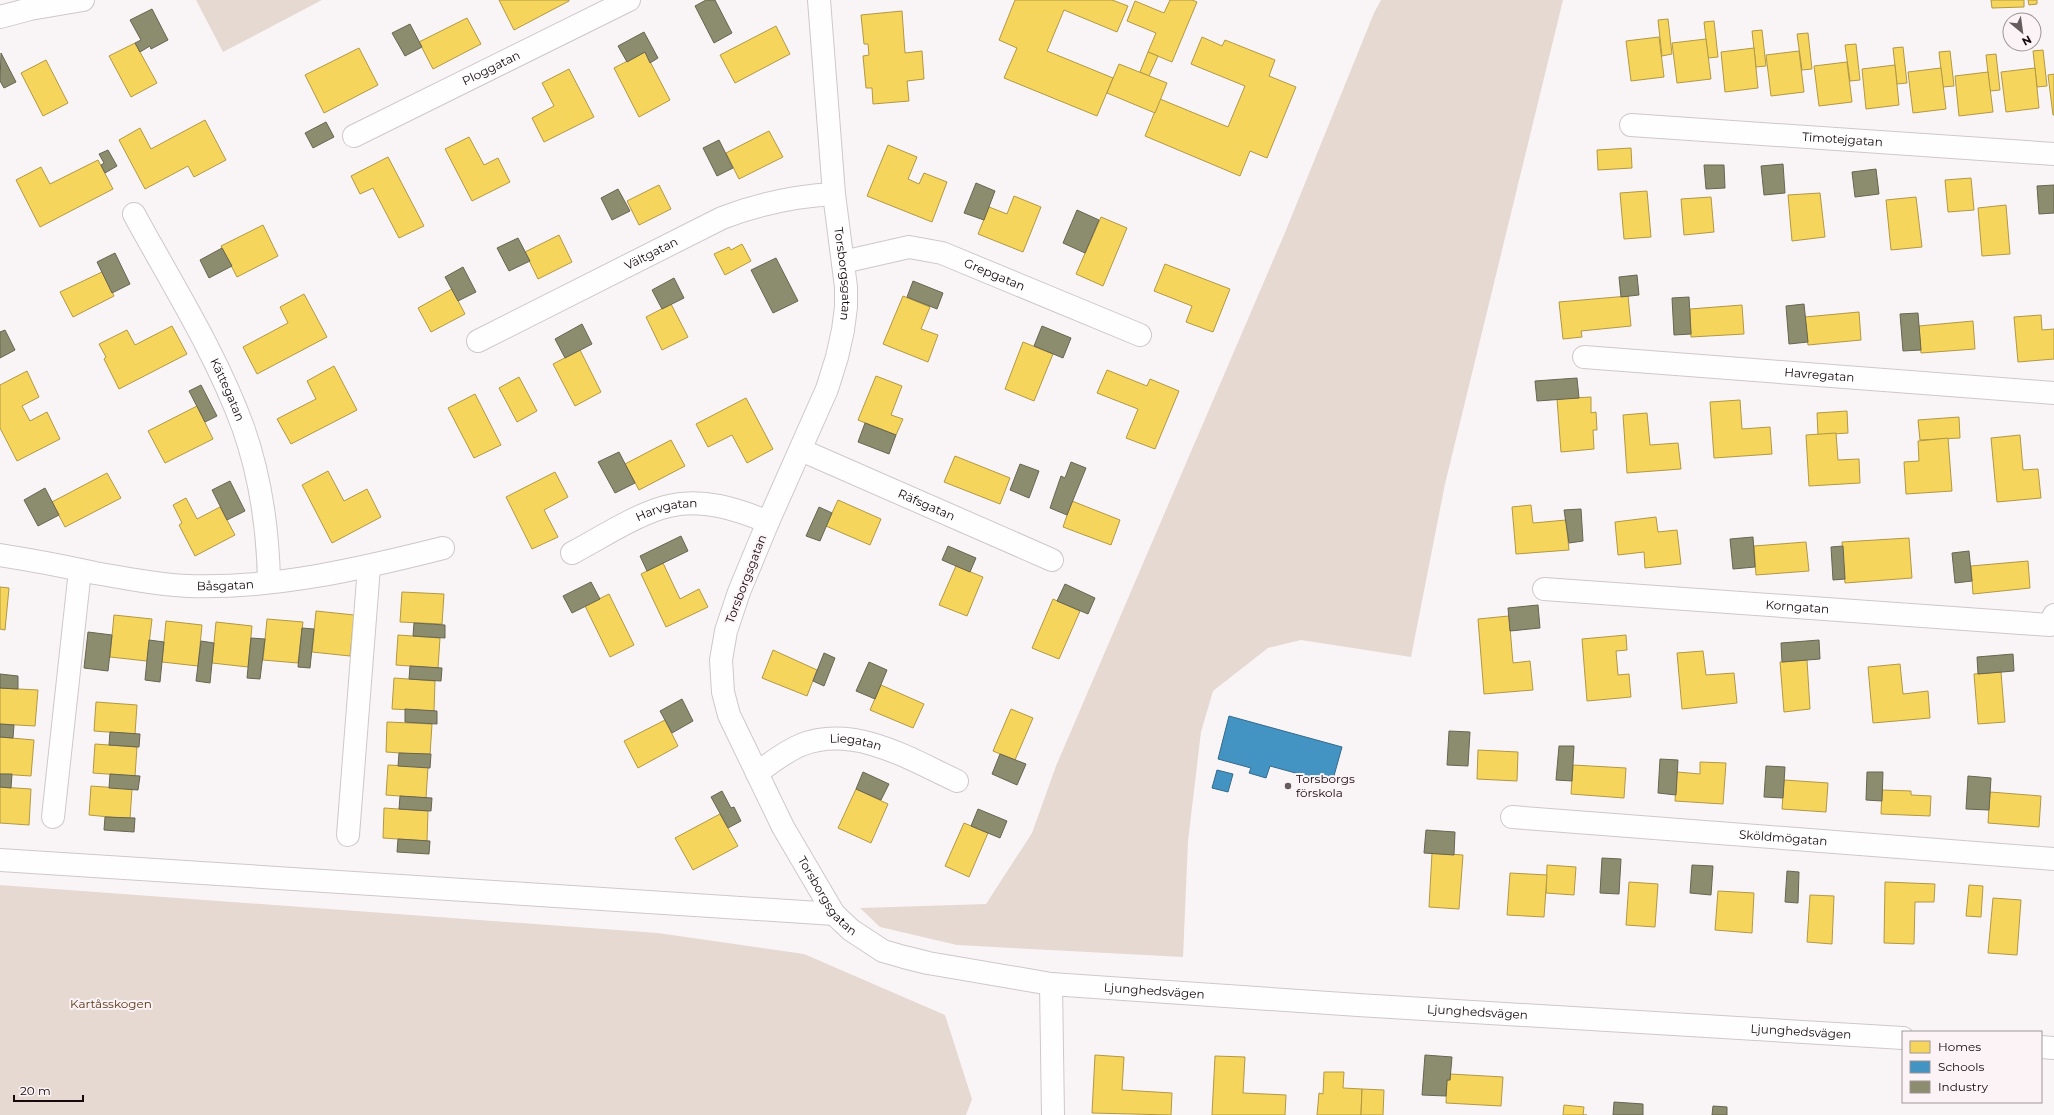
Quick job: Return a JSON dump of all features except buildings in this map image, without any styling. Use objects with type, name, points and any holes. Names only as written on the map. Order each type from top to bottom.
[{"type":"street","name":"Ploggatan","points":[[354,136],[629,0]]},
{"type":"street","name":"Torsborgsgatan","points":[[818,0],[834,194],[843,262],[846,307],[837,357],[827,390],[768,522],[739,592],[726,631],[721,660],[723,692],[729,715],[783,827],[834,914],[851,930],[883,951],[928,963],[1052,984]]},
{"type":"street","points":[[0,17],[69,1]]},
{"type":"street","name":"Timotejgatan","points":[[1631,125],[2054,154]]},
{"type":"street","name":"Vältgatan","points":[[478,341],[722,218],[777,200],[798,196],[834,194]]},
{"type":"street","name":"Kättegatan","points":[[134,214],[216,366],[243,428],[254,463],[264,511],[268,543],[269,582]]},
{"type":"street","name":"Grepgatan","points":[[843,262],[909,247],[942,253],[1140,335]]},
{"type":"street","name":"Havregatan","points":[[1584,357],[2054,393]]},
{"type":"street","name":"Räfsgatan","points":[[801,450],[1052,560]]},
{"type":"street","name":"Harvgatan","points":[[572,553],[651,512],[680,504],[698,504],[730,508],[768,522]]},
{"type":"street","name":"Båsgatan","points":[[0,554],[137,581],[188,586],[269,582],[369,567],[443,548]]},
{"type":"street","points":[[348,835],[369,567]]},
{"type":"street","points":[[53,817],[80,570]]},
{"type":"street","name":"Korngatan","points":[[1544,589],[2052,620]]},
{"type":"street","name":"Liegatan","points":[[757,773],[779,757],[800,746],[830,739],[868,742],[957,781]]},
{"type":"street","name":"Sköldmögatan","points":[[1512,817],[2054,859]]},
{"type":"street","points":[[0,860],[834,914]]},
{"type":"street","points":[[1052,984],[1053,1115]]},
{"type":"street","name":"Ljunghedsvägen","points":[[1052,984],[1902,1038]]},
{"type":"street","points":[[2042,1047],[2054,1048]]},
{"type":"green space","points":[[196,0],[322,0],[223,52]]},
{"type":"green space","points":[[1381,0],[1563,0],[1445,484],[1411,657],[1301,640],[1268,648],[1213,691],[1201,732],[1188,841],[1183,957],[957,945],[880,927],[860,908],[986,904],[1032,833],[1056,766],[1284,235],[1374,13]]},
{"type":"green space","name":"Kartåsskogen","points":[[0,885],[658,933],[804,954],[945,1015],[972,1099],[966,1115],[0,1115]]},
{"type":"place","name":"Torsborgs förskola","points":[[1288,786]]}]
